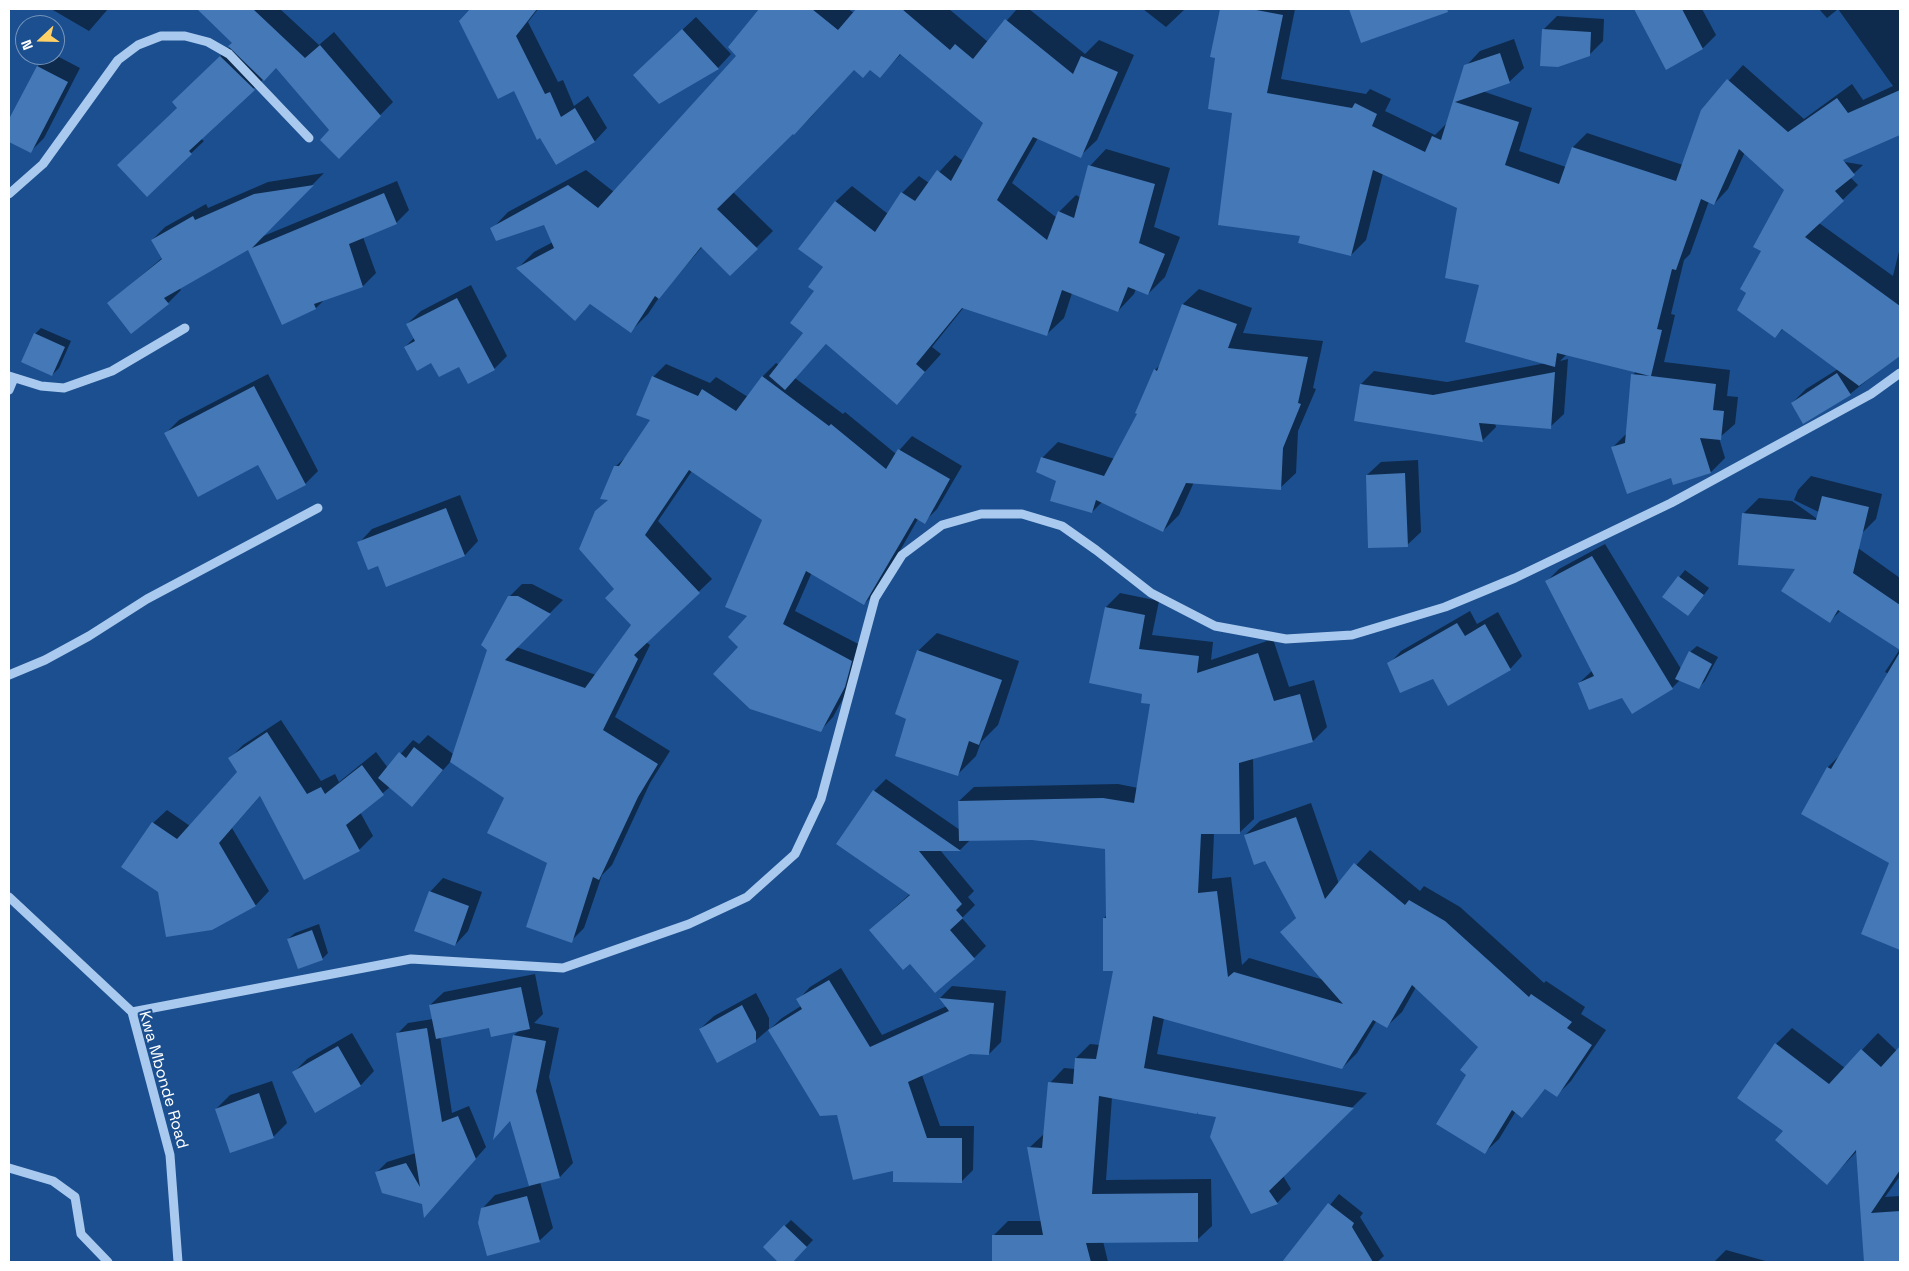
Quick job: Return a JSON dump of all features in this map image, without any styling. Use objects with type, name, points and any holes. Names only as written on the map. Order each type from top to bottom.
[{"type":"street","points":[[9,194],[43,164],[118,60],[138,45],[161,36],[185,36],[208,42],[229,54],[309,138]]},
{"type":"street","points":[[9,390],[11,377],[41,386],[64,388],[112,371],[185,328]]},
{"type":"street","points":[[132,1012],[411,959],[563,968],[689,924],[747,897],[795,854],[821,799],[875,598],[902,555],[942,525],[981,514],[1022,514],[1062,526],[1151,593],[1216,626],[1286,639],[1352,635],[1445,607],[1541,565],[1671,503],[1871,394],[1900,373]]},
{"type":"street","points":[[9,675],[45,660],[89,636],[147,599],[318,508]]},
{"type":"street","name":"Kwa Mbonde Road","points":[[9,897],[132,1012],[170,1155],[178,1262]]},
{"type":"street","points":[[9,1168],[53,1181],[76,1197],[81,1234],[108,1262]]},
{"type":"building","points":[[197,9],[253,9],[305,58],[320,45],[381,116],[339,159],[320,140],[329,130],[276,68],[264,81],[228,46],[232,43]]},
{"type":"building","points":[[470,9],[537,9],[516,36],[545,94],[550,92],[561,117],[575,108],[595,142],[556,165],[540,138],[537,140],[514,91],[498,99],[459,21]]},
{"type":"building","points":[[759,9],[812,9],[838,30],[856,9],[902,9],[950,50],[955,44],[973,59],[1005,19],[1073,74],[1081,56],[1118,72],[1081,158],[1033,137],[997,200],[1047,240],[1058,211],[1074,218],[1088,165],[1155,184],[1139,243],[1165,254],[1148,295],[1128,287],[1118,312],[1062,290],[1047,336],[962,308],[916,364],[925,372],[897,405],[826,344],[785,390],[769,376],[803,333],[790,323],[814,291],[808,287],[823,267],[798,249],[835,201],[875,232],[901,192],[915,201],[937,170],[951,181],[983,123],[900,54],[880,78],[870,70],[863,78],[854,70],[794,135],[717,209],[758,249],[730,276],[701,247],[659,299],[655,296],[631,333],[590,304],[575,321],[516,268],[554,248],[544,225],[496,241],[490,228],[568,185],[598,208],[736,56],[728,47]]},
{"type":"building","points":[[1220,9],[1251,9],[1283,15],[1267,93],[1352,108],[1355,103],[1377,114],[1372,126],[1425,152],[1432,136],[1441,140],[1464,65],[1500,53],[1510,83],[1455,102],[1519,122],[1505,165],[1559,184],[1572,147],[1676,181],[1701,110],[1727,79],[1788,132],[1837,98],[1848,113],[1900,90],[1900,135],[1843,160],[1855,175],[1835,191],[1844,201],[1805,237],[1900,306],[1900,356],[1859,386],[1782,329],[1775,338],[1737,310],[1746,293],[1740,289],[1761,251],[1753,247],[1784,190],[1739,149],[1714,205],[1701,199],[1676,270],[1672,269],[1657,329],[1662,330],[1651,376],[1716,384],[1713,410],[1724,411],[1721,440],[1700,438],[1711,473],[1673,485],[1671,478],[1627,494],[1611,447],[1625,443],[1631,374],[1650,376],[1557,353],[1555,367],[1465,342],[1479,285],[1445,278],[1457,208],[1373,170],[1351,256],[1298,243],[1300,236],[1218,225],[1232,113],[1208,109],[1215,58],[1210,57]]},
{"type":"building","points":[[1349,9],[1447,9],[1448,12],[1361,43]]},
{"type":"building","points":[[1634,9],[1682,9],[1703,49],[1666,70]]},
{"type":"building","points":[[682,29],[719,69],[659,104],[633,75]]},
{"type":"building","points":[[1542,29],[1591,32],[1590,56],[1558,67],[1540,66]]},
{"type":"building","points":[[220,56],[255,90],[189,151],[192,154],[147,197],[117,165],[177,108],[172,102]]},
{"type":"building","points":[[37,66],[68,82],[31,153],[9,142],[9,119]]},
{"type":"building","points":[[314,185],[252,248],[384,193],[397,224],[349,244],[363,287],[314,304],[316,309],[282,325],[248,250],[164,298],[169,304],[131,334],[107,303],[162,259],[151,240],[193,216],[195,220],[254,194]]},
{"type":"building","points":[[457,298],[495,370],[468,384],[459,367],[439,377],[431,363],[417,371],[404,347],[415,341],[406,324]]},
{"type":"building","points":[[1182,304],[1237,324],[1228,348],[1308,357],[1298,403],[1301,404],[1283,448],[1281,490],[1186,483],[1163,532],[1096,500],[1092,513],[1050,501],[1056,481],[1036,472],[1041,457],[1104,476],[1137,414],[1135,413],[1154,369],[1157,371]]},
{"type":"building","points":[[34,333],[65,347],[52,376],[21,362]]},
{"type":"building","points":[[1555,372],[1551,429],[1479,423],[1483,442],[1354,421],[1360,384],[1433,395]]},
{"type":"building","points":[[1837,373],[1851,395],[1803,424],[1791,403]]},
{"type":"building","points":[[652,376],[698,396],[702,389],[736,411],[762,376],[829,426],[831,424],[886,469],[898,449],[950,479],[925,524],[915,518],[864,605],[806,571],[783,624],[852,661],[845,687],[821,732],[750,709],[713,674],[738,647],[728,637],[747,616],[725,607],[762,520],[689,470],[645,535],[700,593],[634,655],[638,659],[603,730],[658,764],[638,797],[599,880],[593,877],[572,943],[526,927],[547,863],[487,833],[504,798],[450,762],[487,650],[481,645],[508,596],[518,596],[551,614],[505,660],[585,688],[631,625],[605,598],[614,589],[579,549],[595,511],[608,500],[600,499],[614,466],[619,466],[650,420],[636,415]]},
{"type":"building","points":[[254,386],[306,485],[277,500],[258,465],[198,497],[164,433]]},
{"type":"building","points":[[1405,473],[1408,547],[1368,548],[1366,475]]},
{"type":"building","points":[[1822,496],[1869,507],[1853,573],[1900,605],[1900,650],[1838,610],[1830,623],[1781,591],[1795,569],[1738,565],[1742,513],[1816,520]]},
{"type":"building","points":[[446,508],[465,556],[386,587],[378,566],[368,570],[357,542]]},
{"type":"building","points":[[1592,556],[1673,689],[1632,714],[1622,698],[1589,710],[1578,683],[1594,676],[1545,581]]},
{"type":"building","points":[[1678,576],[1704,595],[1688,616],[1662,597]]},
{"type":"building","points":[[1105,607],[1145,615],[1139,649],[1199,656],[1197,673],[1258,653],[1274,701],[1300,694],[1313,742],[1239,763],[1240,834],[1201,834],[1198,893],[1217,891],[1228,977],[1234,972],[1343,1004],[1280,932],[1296,918],[1265,861],[1254,865],[1244,835],[1296,817],[1325,899],[1354,863],[1405,905],[1409,900],[1445,921],[1529,997],[1531,994],[1572,1022],[1567,1028],[1592,1045],[1557,1097],[1545,1089],[1522,1118],[1512,1110],[1485,1154],[1436,1124],[1466,1075],[1460,1070],[1478,1047],[1412,985],[1387,1028],[1373,1020],[1342,1069],[1153,1016],[1144,1068],[1354,1108],[1269,1191],[1278,1204],[1251,1214],[1210,1137],[1216,1117],[1198,1114],[1197,1112],[1197,1114],[1099,1096],[1092,1194],[1198,1193],[1198,1242],[1086,1243],[1091,1262],[992,1262],[992,1235],[1043,1235],[1027,1147],[1042,1148],[1048,1082],[1073,1084],[1075,1058],[1096,1059],[1113,971],[1103,971],[1103,918],[1106,918],[1105,849],[1032,840],[959,841],[958,801],[1103,798],[1134,803],[1150,704],[1141,703],[1142,694],[1089,683]]},
{"type":"building","points":[[1457,623],[1465,636],[1485,624],[1511,670],[1448,706],[1433,679],[1400,693],[1387,663]]},
{"type":"building","points":[[917,650],[1002,680],[979,745],[969,741],[958,776],[895,756],[906,719],[895,714]]},
{"type":"building","points":[[1689,651],[1712,664],[1699,689],[1675,679]]},
{"type":"building","points":[[1900,652],[1900,950],[1861,934],[1889,863],[1801,814],[1827,767],[1831,769]]},
{"type":"building","points":[[267,732],[307,794],[321,787],[325,794],[362,765],[384,795],[346,825],[360,851],[304,880],[260,796],[219,843],[256,906],[212,930],[166,937],[158,892],[121,867],[152,822],[177,839],[237,772],[228,758]]},
{"type":"building","points":[[414,747],[443,770],[412,807],[378,778],[399,752],[406,758]]},
{"type":"building","points":[[873,790],[961,851],[919,851],[962,904],[956,910],[963,918],[950,930],[975,959],[935,993],[910,964],[903,970],[869,930],[910,895],[836,844]]},
{"type":"building","points":[[429,891],[469,906],[455,946],[414,931]]},
{"type":"building","points":[[312,930],[323,960],[298,969],[287,939]]},
{"type":"building","points":[[829,980],[870,1047],[949,1011],[939,998],[994,1003],[989,1055],[970,1054],[908,1082],[927,1138],[962,1138],[962,1183],[893,1182],[893,1171],[853,1180],[837,1115],[820,1116],[768,1030],[802,1009],[796,999]]},
{"type":"building","points":[[521,987],[530,1029],[491,1037],[489,1028],[436,1039],[429,1005]]},
{"type":"building","points":[[742,1005],[756,1032],[756,1042],[717,1063],[699,1029]]},
{"type":"building","points":[[427,1028],[442,1122],[458,1116],[476,1159],[424,1218],[422,1204],[382,1193],[375,1172],[406,1163],[420,1187],[396,1033]]},
{"type":"building","points":[[513,1035],[546,1041],[536,1091],[560,1178],[529,1186],[510,1121],[493,1140]]},
{"type":"building","points":[[1775,1043],[1829,1084],[1861,1049],[1881,1067],[1900,1046],[1900,1170],[1871,1213],[1900,1211],[1900,1262],[1864,1262],[1856,1150],[1827,1185],[1775,1140],[1783,1131],[1737,1098]]},
{"type":"building","points":[[338,1046],[361,1086],[315,1113],[292,1072]]},
{"type":"building","points":[[259,1093],[274,1138],[230,1153],[215,1109]]},
{"type":"building","points":[[527,1196],[540,1242],[487,1256],[478,1223],[481,1208]]},
{"type":"building","points":[[1328,1203],[1354,1223],[1352,1227],[1373,1262],[1282,1262]]},
{"type":"building","points":[[784,1225],[807,1247],[793,1262],[778,1262],[763,1247]]}]
